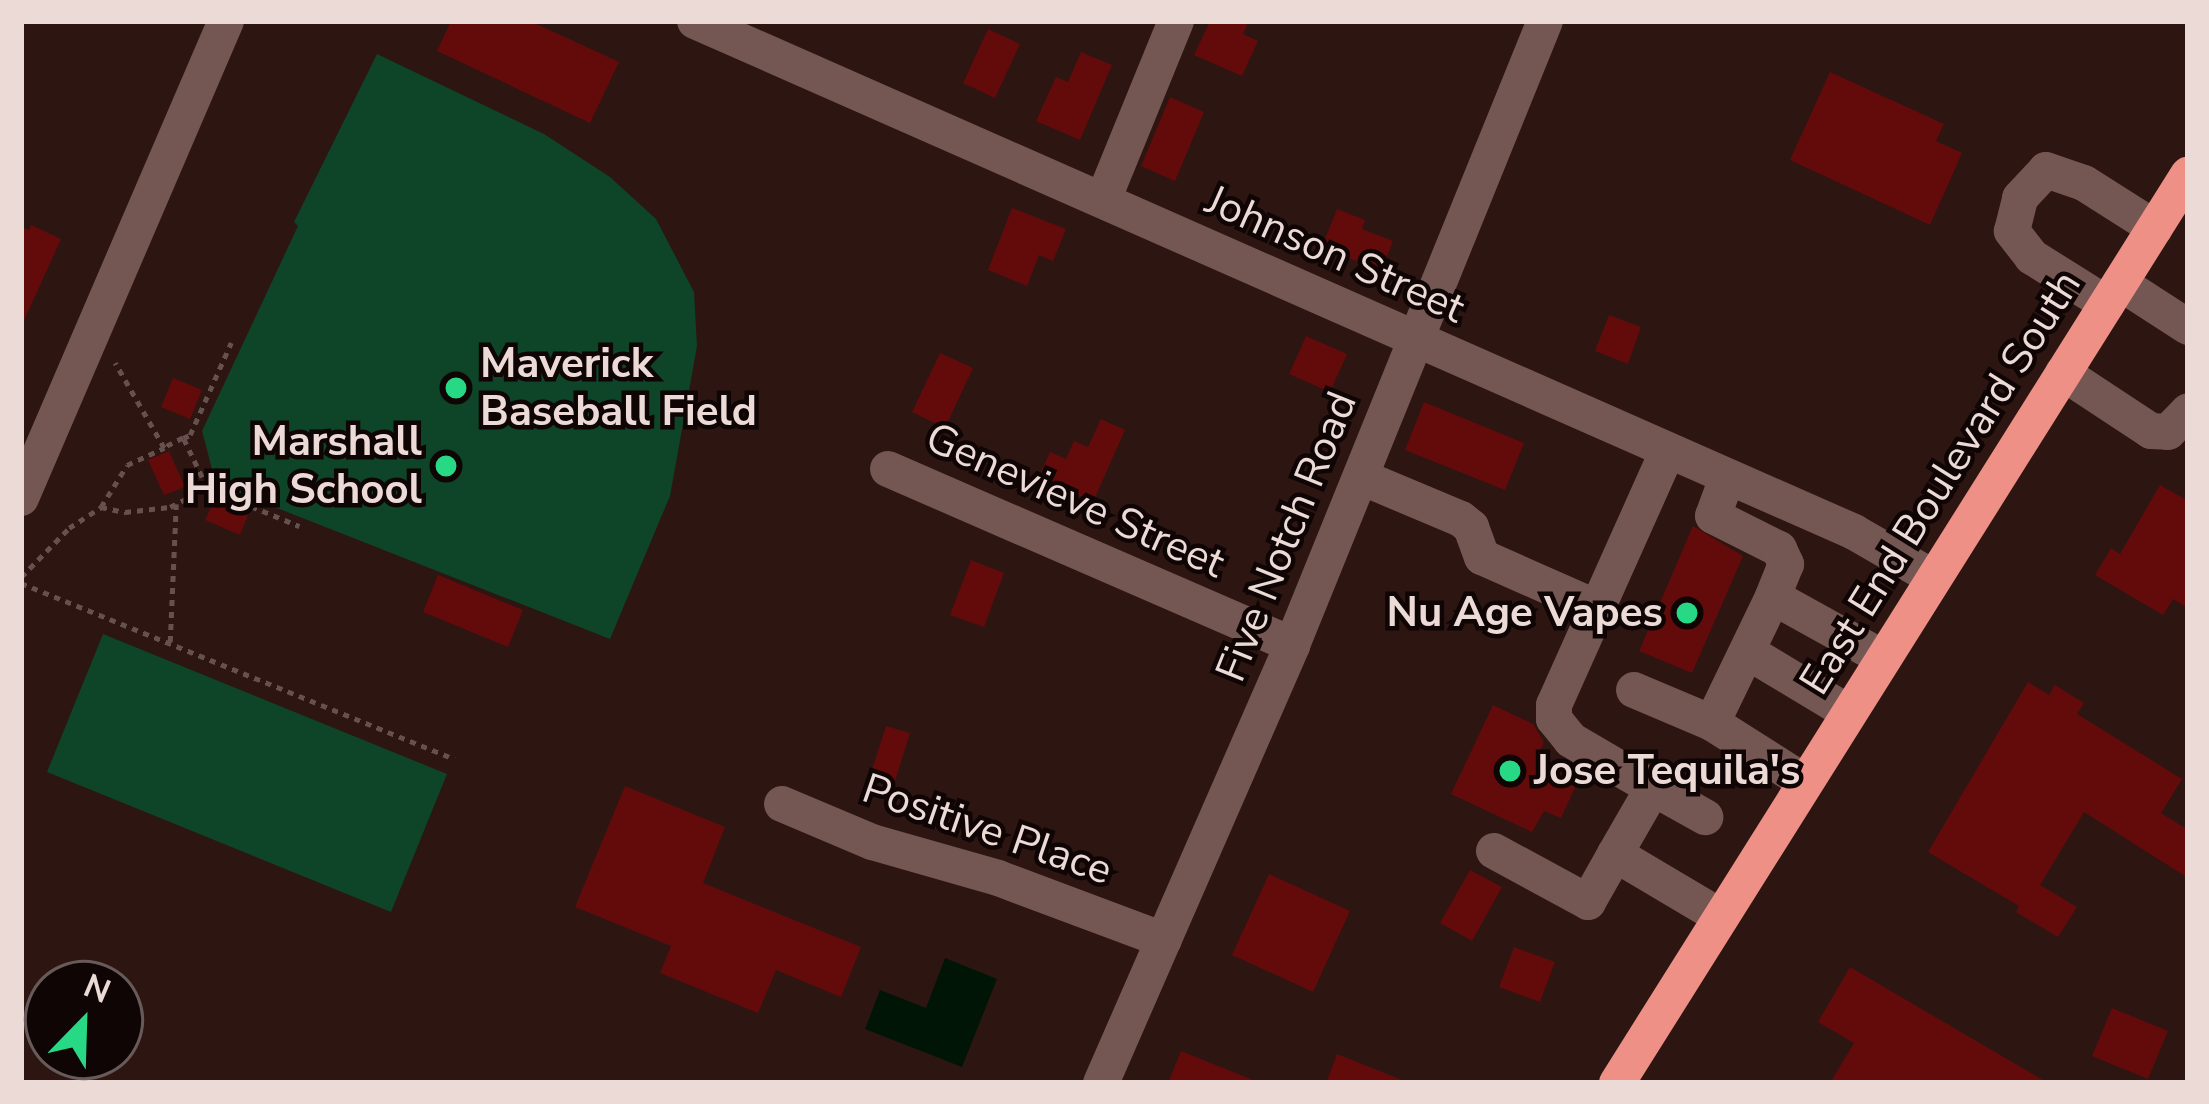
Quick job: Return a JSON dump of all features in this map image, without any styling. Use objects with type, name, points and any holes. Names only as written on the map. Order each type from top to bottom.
[{"type":"highway","name":"East End Boulevard South","points":[[1617,1083],[2188,175]]},
{"type":"street","points":[[21,498],[226,21]]},
{"type":"street","name":"Johnson Street","points":[[695,21],[1854,532],[1934,578]]},
{"type":"street","points":[[1103,200],[1176,21]]},
{"type":"street","name":"Five Notch Road","points":[[1101,1083],[1292,646],[1545,21]]},
{"type":"street","points":[[2155,228],[2084,184],[2046,170],[2020,198],[2012,230],[2032,257],[2188,327]]},
{"type":"street","points":[[2063,373],[2151,431],[2168,432],[2188,411]]},
{"type":"street","points":[[1667,452],[1554,705],[1554,719],[1571,740],[1705,817]]},
{"type":"street","name":"Genevieve Street","points":[[888,469],[1292,646]]},
{"type":"street","points":[[1361,477],[1461,519],[1471,527],[1482,557],[1597,608]]},
{"type":"street","points":[[1712,723],[1786,564],[1779,549],[1713,516],[1727,478]]},
{"type":"street","points":[[1773,597],[1883,658]]},
{"type":"street","points":[[1748,652],[1849,713]]},
{"type":"street","points":[[1634,690],[1712,723],[1805,782]]},
{"type":"street","points":[[1494,850],[1588,902],[1653,788]]},
{"type":"street","name":"Positive Place","points":[[782,804],[872,842],[998,878],[1164,940]]},
{"type":"street","points":[[1615,854],[1721,916]]},
{"type":"path","points":[[232,343],[190,435],[127,464],[101,507],[69,528],[21,580],[454,759]]},
{"type":"path","points":[[111,358],[164,448]]},
{"type":"path","points":[[183,438],[207,488],[299,526]]},
{"type":"path","points":[[101,507],[143,511],[176,504],[207,488]]},
{"type":"path","points":[[170,644],[176,504]]},
{"type":"green space","name":"Maverick Baseball Field","points":[[377,54],[544,134],[610,177],[656,219],[694,292],[697,346],[670,496],[610,639],[216,484],[202,431],[298,226],[294,222]]},
{"type":"green space","points":[[103,634],[447,774],[391,912],[47,772]]},
{"type":"shaded area","points":[[945,958],[997,979],[962,1067],[865,1029],[880,990],[926,1008]]},
{"type":"building","points":[[451,21],[530,21],[619,62],[590,123],[437,51]]},
{"type":"building","points":[[1210,21],[1249,21],[1243,34],[1258,41],[1242,76],[1194,55]]},
{"type":"building","points":[[988,29],[1020,44],[995,98],[963,83]]},
{"type":"building","points":[[1081,52],[1112,65],[1080,140],[1036,121],[1056,77],[1068,82]]},
{"type":"building","points":[[1830,72],[1944,124],[1936,141],[1962,153],[1930,225],[1790,160]]},
{"type":"building","points":[[1170,97],[1204,112],[1175,181],[1141,166]]},
{"type":"building","points":[[1012,208],[1066,229],[1053,261],[1039,255],[1027,286],[988,270]]},
{"type":"building","points":[[1337,209],[1365,220],[1362,229],[1393,241],[1381,271],[1322,247]]},
{"type":"building","points":[[31,225],[61,239],[21,327],[21,227],[29,230]]},
{"type":"building","points":[[1609,315],[1641,327],[1628,364],[1595,351]]},
{"type":"building","points":[[1306,336],[1347,354],[1330,392],[1289,374]]},
{"type":"building","points":[[940,353],[973,368],[945,428],[912,412]]},
{"type":"building","points":[[173,378],[202,390],[190,419],[161,407]]},
{"type":"building","points":[[1424,402],[1524,443],[1505,490],[1405,450]]},
{"type":"building","points":[[1101,419],[1125,430],[1093,502],[1038,478],[1050,452],[1066,459],[1074,441],[1088,447]]},
{"type":"building","points":[[169,451],[185,487],[164,495],[148,460]]},
{"type":"building","points":[[2160,485],[2188,501],[2188,608],[2173,599],[2163,615],[2095,575],[2111,548],[2120,554]]},
{"type":"building","points":[[214,500],[248,515],[240,535],[205,520]]},
{"type":"building","points":[[1693,526],[1743,556],[1692,673],[1639,651]]},
{"type":"building","points":[[971,560],[1004,573],[984,627],[950,615]]},
{"type":"building","points":[[438,575],[523,610],[508,647],[423,612]]},
{"type":"building","points":[[2028,682],[2049,695],[2055,685],[2084,703],[2077,714],[2182,779],[2161,813],[2188,830],[2188,878],[2084,812],[2040,885],[2077,907],[2058,937],[2016,912],[2019,906],[1928,852]]},
{"type":"building","name":"Jose Tequila's","points":[[1493,705],[1533,724],[1544,742],[1536,761],[1578,781],[1561,818],[1544,811],[1532,832],[1451,794]]},
{"type":"building","points":[[886,726],[910,733],[895,781],[871,773]]},
{"type":"building","points":[[625,786],[725,827],[703,883],[861,947],[841,997],[776,970],[758,1013],[660,973],[671,946],[575,907]]},
{"type":"building","points":[[1470,870],[1502,887],[1472,941],[1440,923]]},
{"type":"building","points":[[1269,874],[1350,911],[1313,992],[1232,955]]},
{"type":"building","points":[[1514,947],[1555,962],[1540,1002],[1499,987]]},
{"type":"building","points":[[1850,967],[2048,1083],[1830,1083],[1854,1043],[1818,1022]]},
{"type":"building","points":[[2112,1008],[2168,1031],[2148,1079],[2092,1056]]},
{"type":"building","points":[[1181,1051],[1258,1082],[1168,1083]]},
{"type":"building","points":[[1337,1054],[1407,1082],[1407,1083],[1326,1083]]},
{"type":"place","name":"Maverick Baseball Field","points":[[456,388]]},
{"type":"place","name":"Marshall High School","points":[[446,466]]},
{"type":"place","name":"Nu Age Vapes","points":[[1687,613]]},
{"type":"place","name":"Jose Tequila's","points":[[1510,771]]}]
